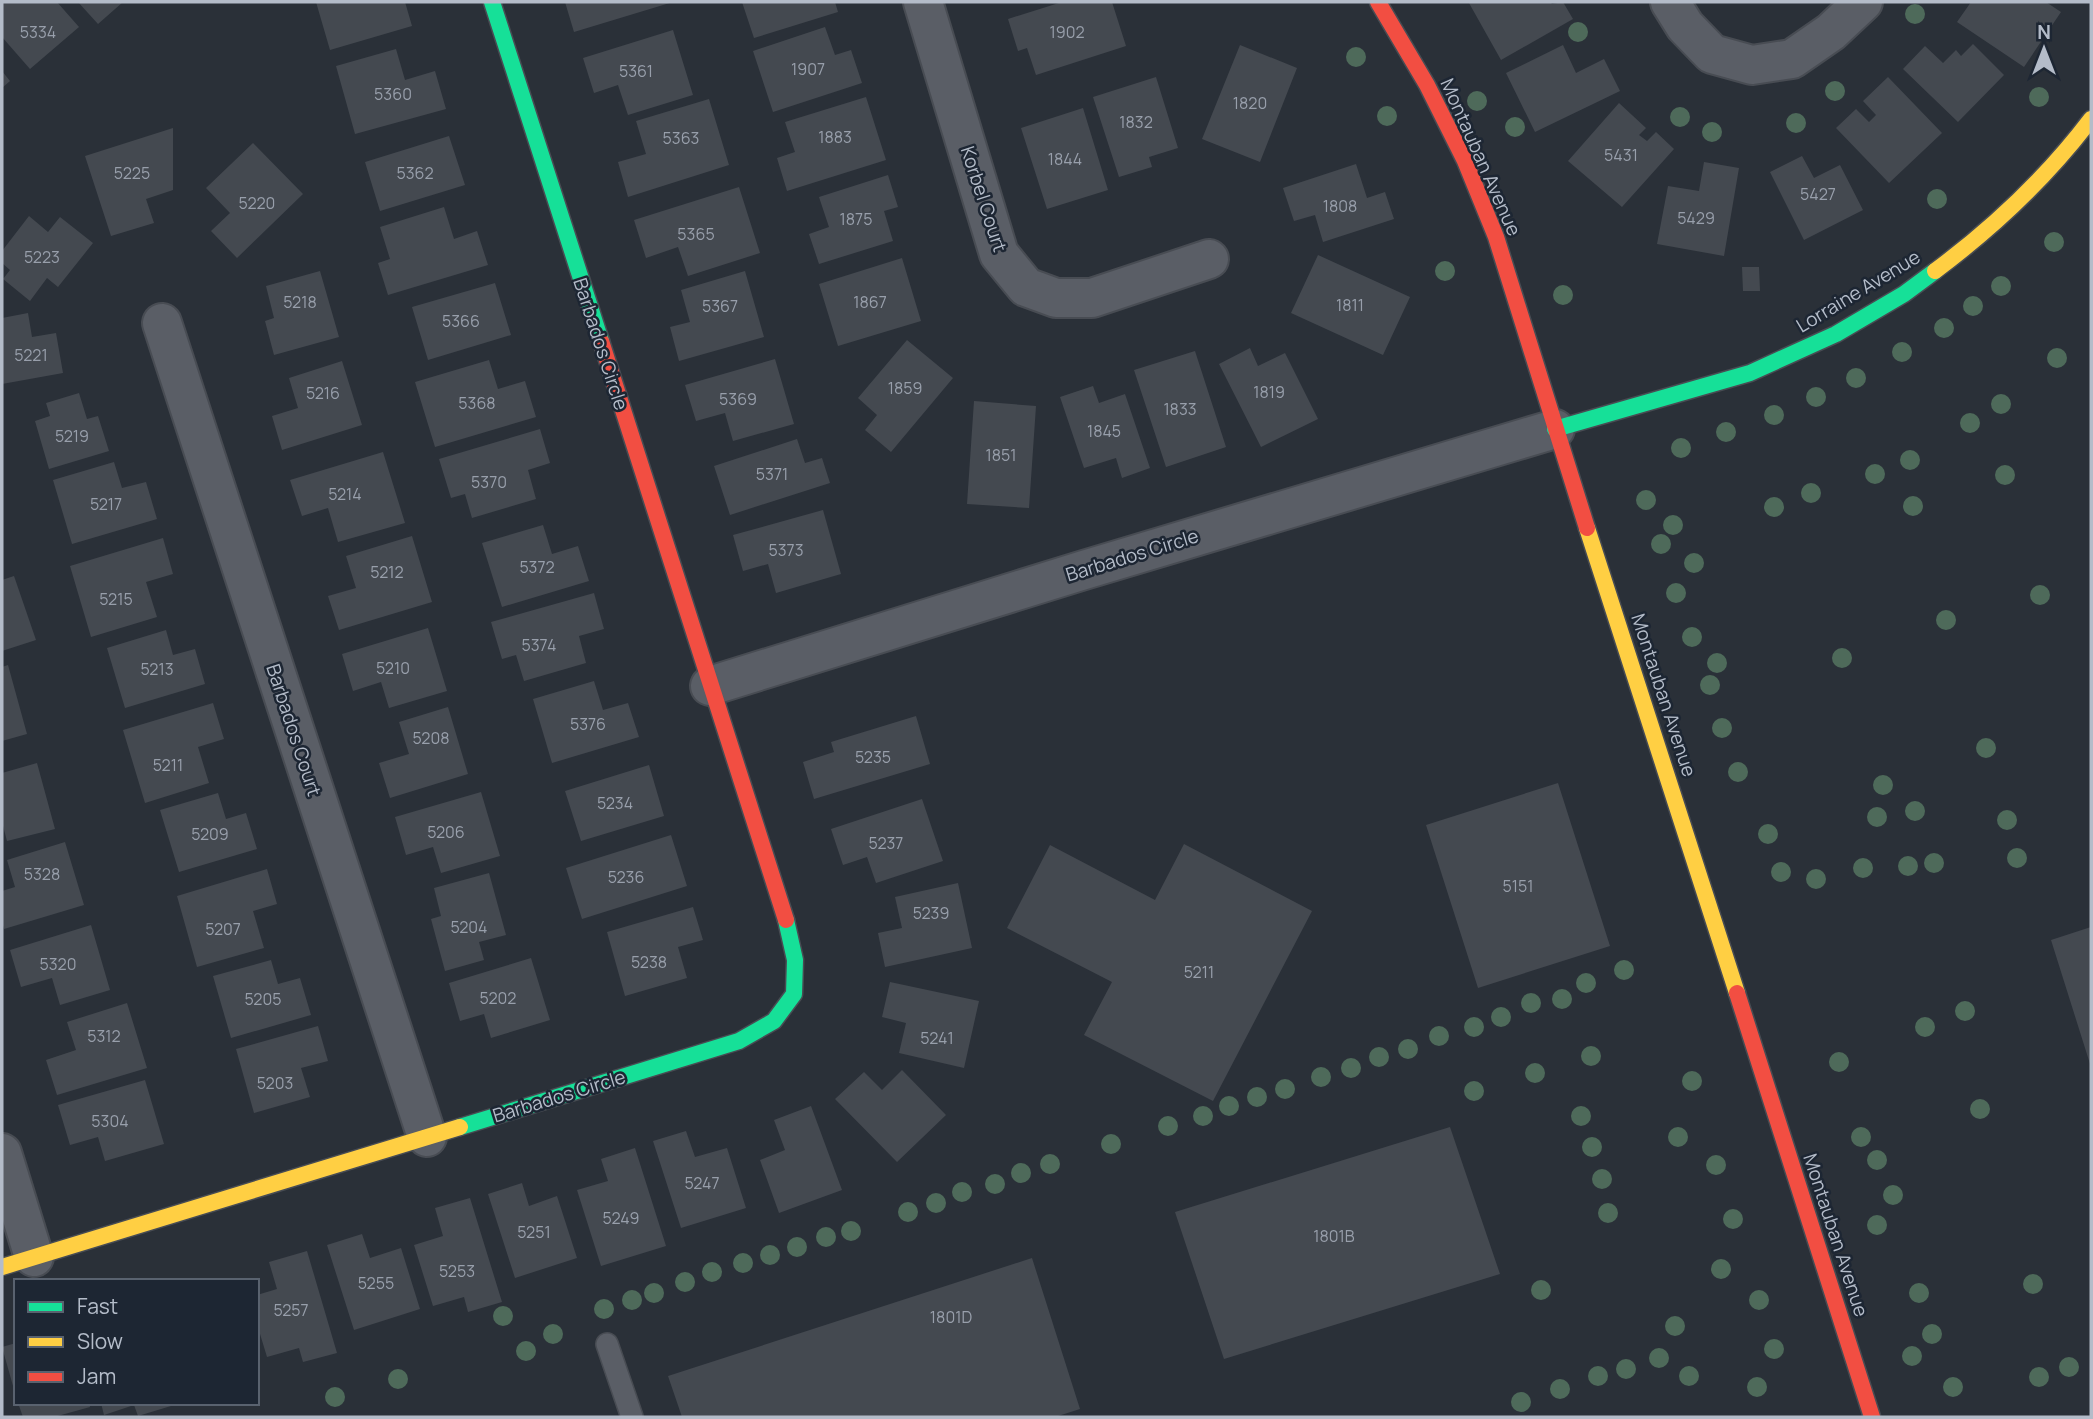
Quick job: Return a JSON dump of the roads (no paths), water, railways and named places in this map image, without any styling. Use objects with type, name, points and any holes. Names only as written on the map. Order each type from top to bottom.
[{"type":"street","name":"Barbados Circle","points":[[18,1262],[739,1041],[774,1021],[794,994],[795,960],[787,924],[492,2]]},
{"type":"street","name":"Korbel Court","points":[[923,2],[999,254],[1026,287],[1056,298],[1092,298],[1209,259]]},
{"type":"street","name":"Montauban Avenue","points":[[1378,2],[1427,85],[1465,161],[1496,237],[1871,1417]]},
{"type":"street","points":[[1670,2],[1685,26],[1712,54],[1752,65],[1792,59],[1831,32],[1863,2]]},
{"type":"street","name":"Lorraine Avenue","points":[[1555,429],[1750,373],[1836,334],[1904,294],[1967,247],[2016,204],[2073,144],[2091,119]]},
{"type":"street","name":"Barbados Court","points":[[162,323],[427,1137]]},
{"type":"street","name":"Barbados Circle","points":[[710,686],[1070,574],[1555,429]]},
{"type":"street","points":[[2,1153],[18,1262]]},
{"type":"lane","points":[[607,1344],[632,1417]]}]
